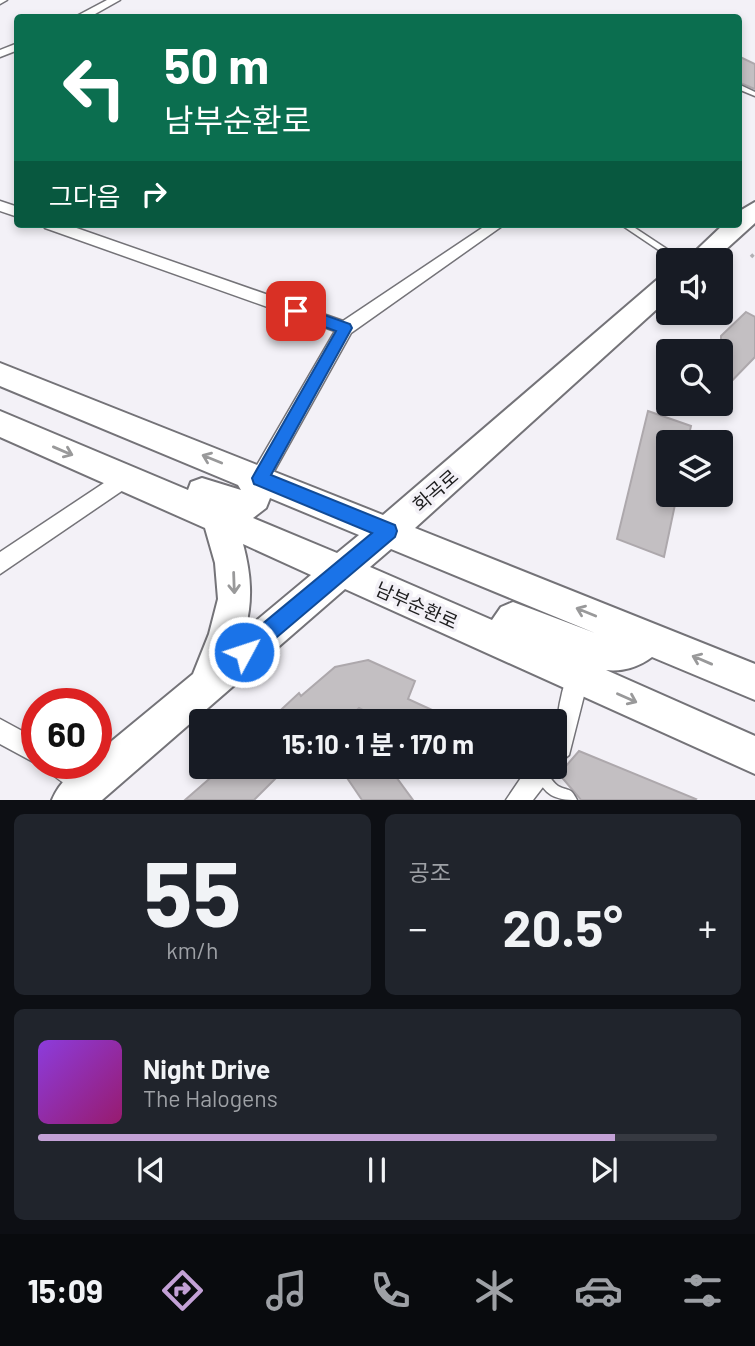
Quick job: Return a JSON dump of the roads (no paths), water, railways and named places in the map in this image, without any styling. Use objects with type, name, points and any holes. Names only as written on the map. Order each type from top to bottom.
[{"type":"main road","points":[[712,248],[735,228]]},
{"type":"main road","name":"화곡로","points":[[88,794],[206,685],[388,531],[656,296]]},
{"type":"main road","points":[[0,374],[755,681]]},
{"type":"main road","name":"남부순환로","points":[[0,424],[755,755]]},
{"type":"main road","points":[[171,497],[187,488],[245,506],[255,498],[257,491],[254,476]]},
{"type":"main road","points":[[206,685],[227,636],[235,607],[232,555],[217,517]]},
{"type":"main road","points":[[509,646],[505,630],[513,619],[523,621],[566,643],[591,650],[621,654],[636,649],[649,638]]},
{"type":"street","points":[[86,14],[115,0]]},
{"type":"street","points":[[61,228],[345,328]]},
{"type":"street","points":[[254,476],[345,328],[492,228]]},
{"type":"street","points":[[0,564],[125,478]]},
{"type":"street","points":[[567,722],[578,676]]},
{"type":"street","points":[[0,731],[21,743]]},
{"type":"street","points":[[73,779],[88,794]]},
{"type":"street","points":[[518,800],[546,779]]},
{"type":"lane","points":[[630,228],[661,248]]},
{"type":"lane","points":[[551,779],[570,800]]}]
